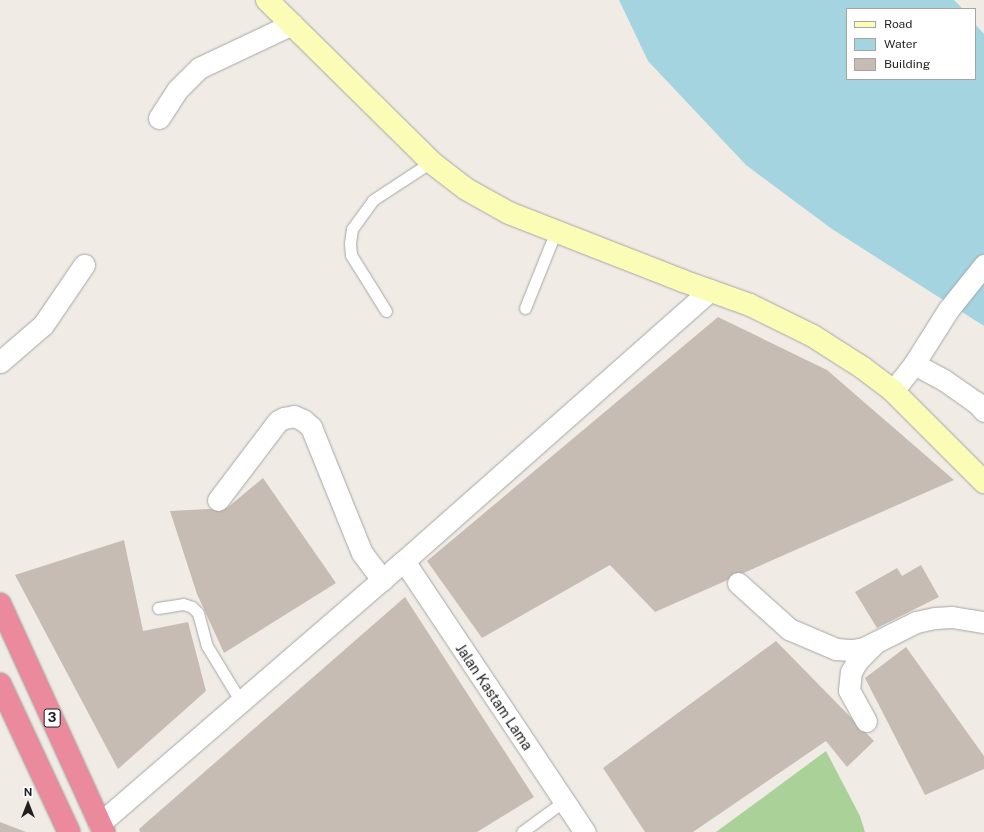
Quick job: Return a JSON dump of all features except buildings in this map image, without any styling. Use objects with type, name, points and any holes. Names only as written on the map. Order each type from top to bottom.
[{"type":"highway","name":"3","points":[[0,604],[101,828]]},
{"type":"highway","name":"3","points":[[0,684],[69,832]]},
{"type":"street","points":[[267,0],[431,162],[466,189],[509,212],[684,281],[750,305],[813,336],[863,368],[893,392],[984,482]]},
{"type":"street","points":[[159,118],[177,90],[199,68],[292,24]]},
{"type":"street","points":[[0,362],[43,325],[84,265]]},
{"type":"street","points":[[893,392],[914,364],[948,310],[984,265]]},
{"type":"street","points":[[101,828],[241,702],[404,561],[710,290]]},
{"type":"street","points":[[914,364],[944,380],[976,402],[984,411]]},
{"type":"street","points":[[218,500],[278,421],[294,416],[303,420],[311,427],[362,553],[382,580]]},
{"type":"street","name":"Jalan Kastam Lama","points":[[404,561],[585,832]]},
{"type":"street","points":[[738,583],[789,629],[836,649],[852,650],[864,648],[916,622],[935,618],[952,617],[984,622]]},
{"type":"street","points":[[866,721],[849,690],[851,672],[857,661],[876,642]]},
{"type":"lane","points":[[386,311],[351,255],[350,243],[352,229],[373,200],[431,162]]},
{"type":"lane","points":[[525,308],[556,231]]},
{"type":"lane","points":[[158,608],[183,604],[192,607],[198,613],[207,646],[241,702]]},
{"type":"lane","points":[[522,832],[564,800]]},
{"type":"green space","points":[[826,751],[860,816],[865,832],[716,832]]},
{"type":"water","points":[[619,0],[954,0],[962,8],[846,8],[846,80],[976,80],[976,25],[984,34],[984,326],[832,229],[746,165],[648,61]]}]
